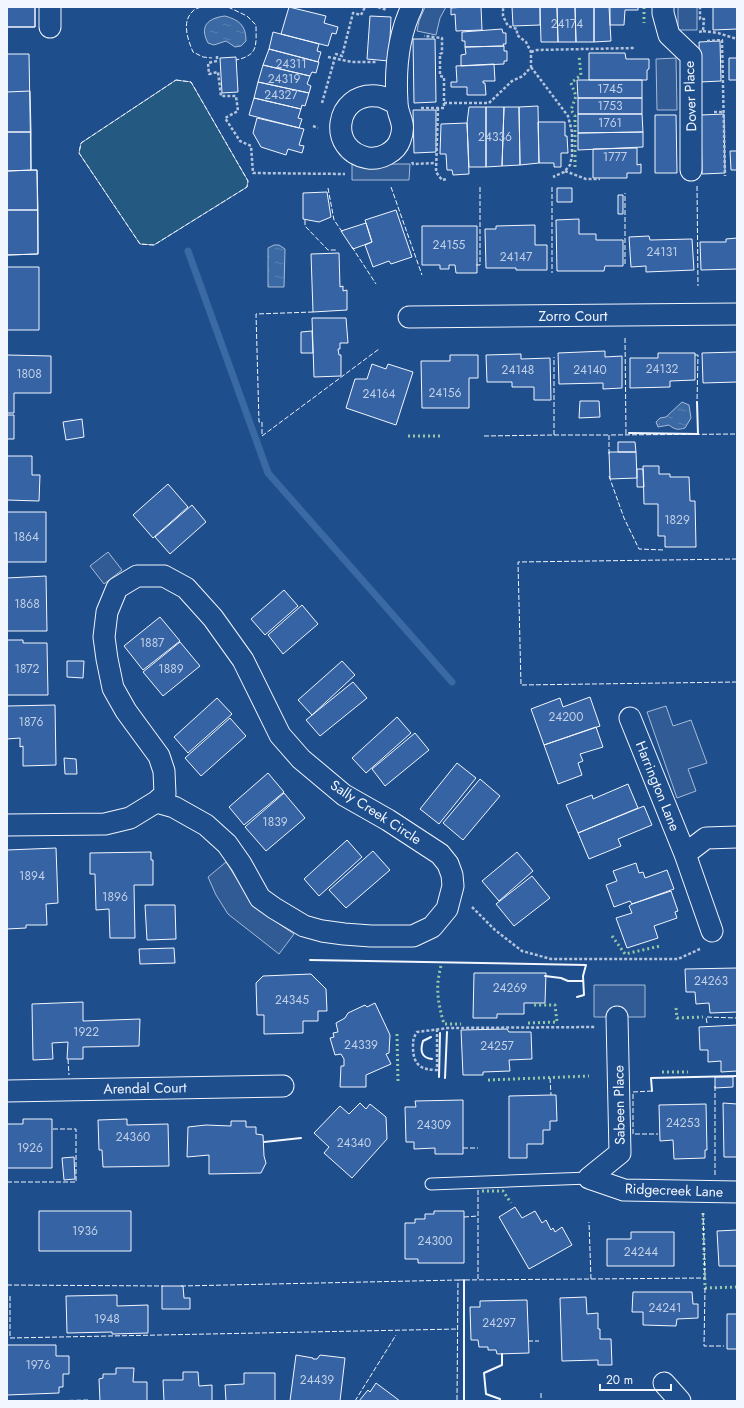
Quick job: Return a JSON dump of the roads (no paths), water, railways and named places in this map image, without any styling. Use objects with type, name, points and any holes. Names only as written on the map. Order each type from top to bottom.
[{"type":"street","points":[[406,106],[379,96],[364,96],[354,100],[347,106],[341,120],[340,131],[344,143],[355,154],[370,159],[382,157],[392,152],[400,141],[406,106],[399,51],[403,30],[412,7]]},
{"type":"street","name":"Dover Place","points":[[663,7],[663,13],[669,35],[691,56],[692,170]]},
{"type":"street","name":"Zorro Court","points":[[408,317],[737,314]]},
{"type":"street","name":"Sally Creek Circle","points":[[7,825],[105,824],[130,818],[156,802],[165,794],[164,771],[159,756],[126,711],[113,688],[104,637],[107,612],[117,588],[137,576],[164,576],[186,588],[213,618],[243,660],[280,735],[301,759],[344,795],[388,820],[440,854],[448,864],[452,874],[453,888],[447,909],[432,927],[413,936],[371,936],[322,931],[304,926],[260,898],[241,864],[227,844],[206,825],[174,807],[156,802]]},
{"type":"street","name":"Harrington Lane","points":[[630,718],[685,854],[712,931]]},
{"type":"street","points":[[685,854],[706,838],[737,837]]},
{"type":"street","name":"Sabeen Place","points":[[589,1178],[620,1154],[617,1022]]},
{"type":"street","name":"Arendal Court","points":[[7,1091],[284,1086]]},
{"type":"street","name":"Ridgecreek Lane","points":[[589,1178],[624,1190],[737,1192]]},
{"type":"street","points":[[664,1383],[680,1401]]},
{"type":"lane","points":[[431,1184],[589,1178]]},
{"type":"water","points":[[225,16],[238,21],[243,27],[246,35],[246,41],[241,46],[235,47],[226,41],[214,45],[208,43],[204,32],[207,24],[214,19]]},
{"type":"water","points":[[274,245],[279,245],[285,249],[284,287],[268,287],[268,248]]},
{"type":"water","points":[[682,402],[689,405],[691,418],[685,428],[677,429],[669,425],[658,427],[656,422],[660,418],[666,417]]},
{"type":"waterway","points":[[188,251],[268,473],[452,682]]}]
